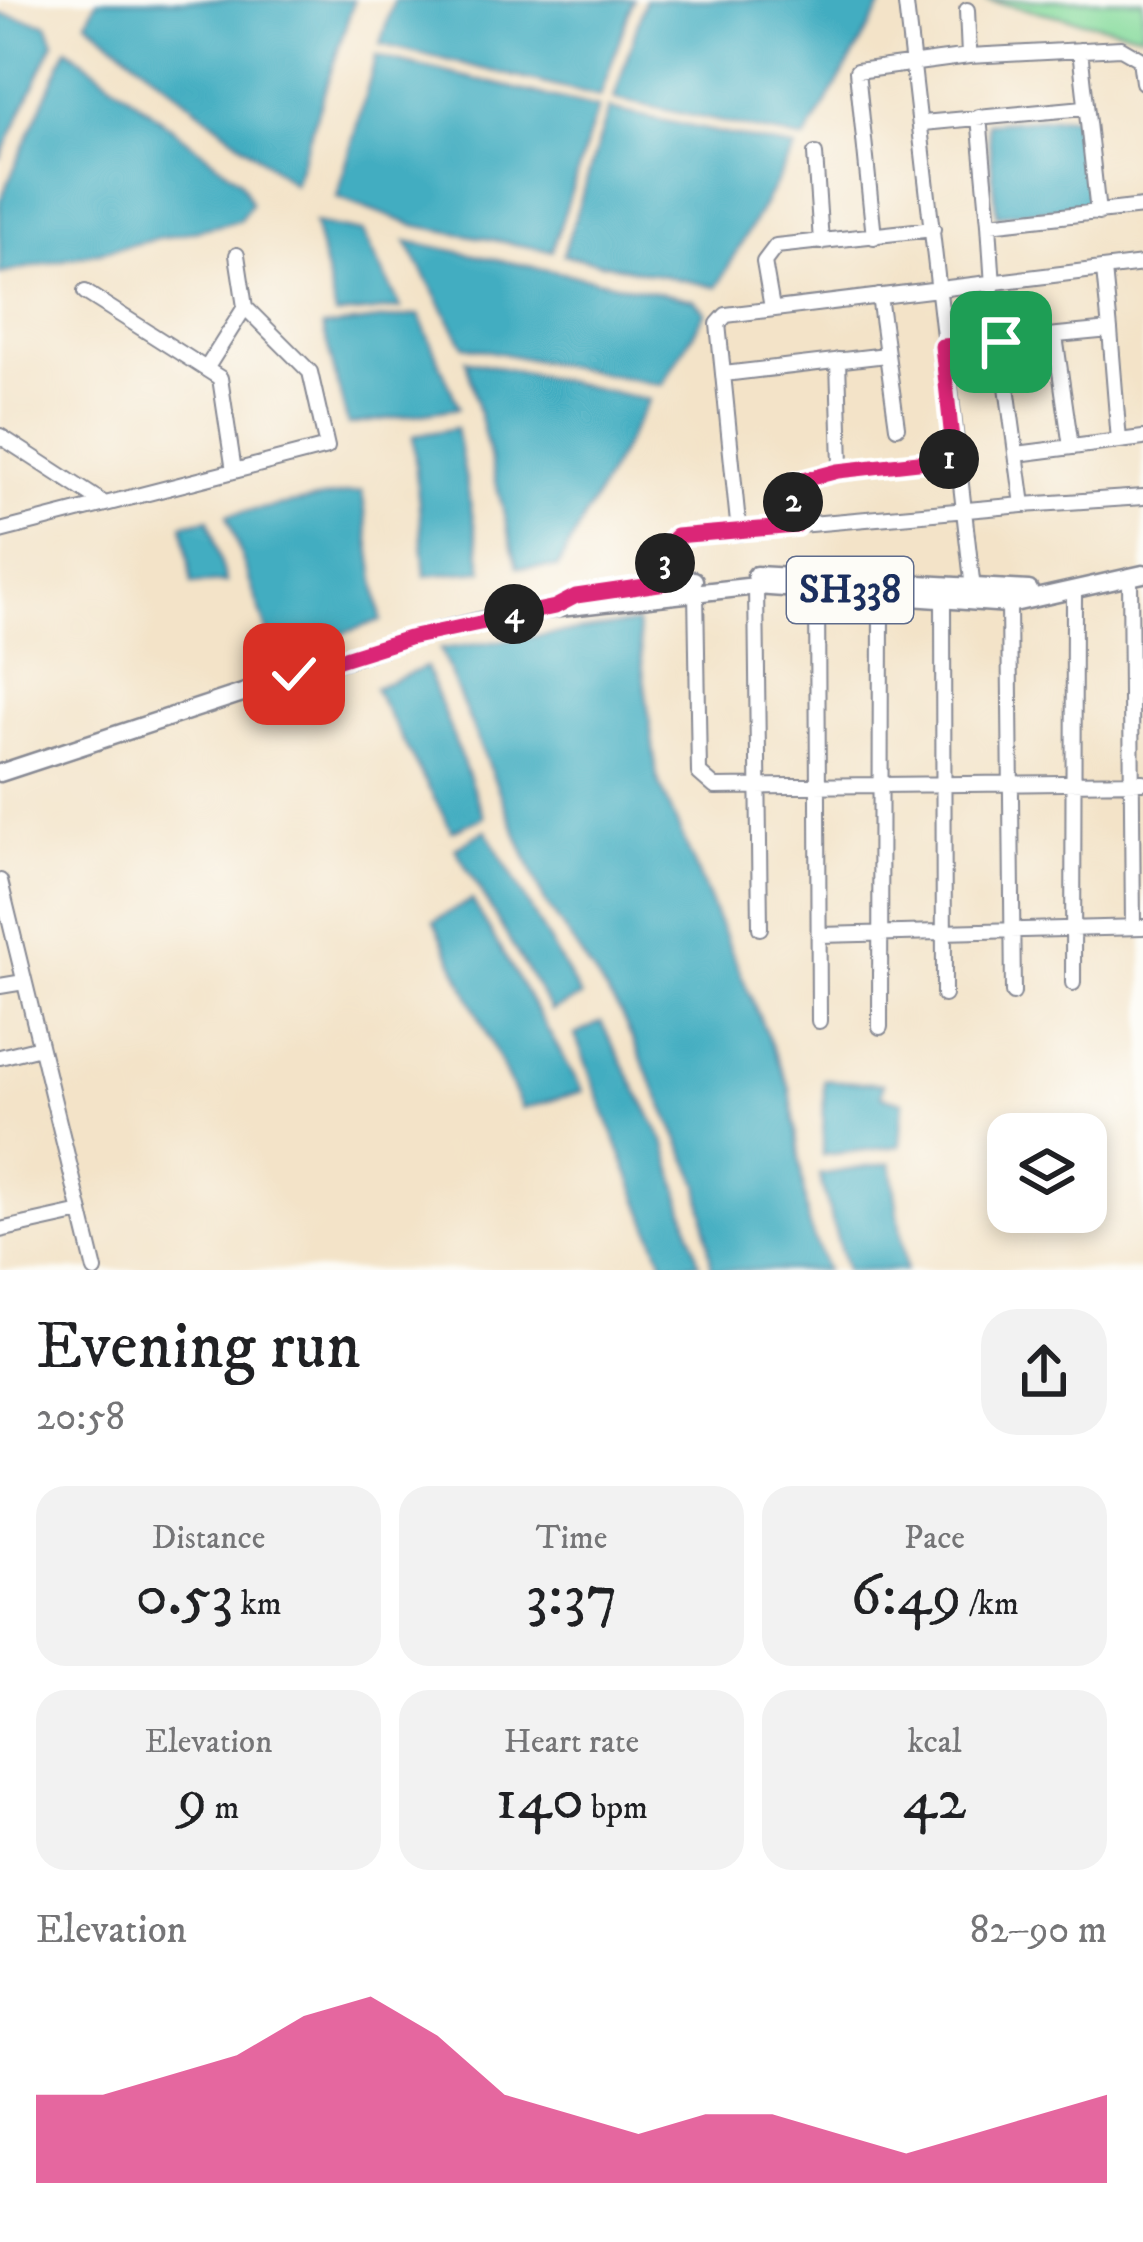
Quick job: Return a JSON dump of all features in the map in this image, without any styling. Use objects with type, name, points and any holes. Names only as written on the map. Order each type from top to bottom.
[{"type":"main road","name":"SH338","points":[[555,607],[576,596],[666,583],[817,575],[1018,591],[1139,571]]},
{"type":"main road","name":"SH338","points":[[0,773],[200,703],[409,638],[507,615],[756,586],[881,591],[1009,604],[1139,571]]},
{"type":"street","points":[[906,5],[923,123],[954,458],[973,589]]},
{"type":"street","points":[[968,10],[969,56]]},
{"type":"street","points":[[1080,50],[1098,213]]},
{"type":"street","points":[[874,237],[857,71],[969,56],[1131,50],[1140,58],[1143,82]]},
{"type":"street","points":[[923,123],[1084,108]]},
{"type":"street","points":[[979,117],[993,286]]},
{"type":"street","points":[[815,154],[821,242]]},
{"type":"street","points":[[989,224],[1143,207]]},
{"type":"street","points":[[772,308],[764,262],[771,249],[933,229]]},
{"type":"street","points":[[0,530],[327,447],[310,373],[245,307],[236,255]]},
{"type":"street","points":[[740,532],[721,319],[772,308],[993,286],[1143,264]]},
{"type":"street","points":[[1104,270],[1119,441]]},
{"type":"street","points":[[85,292],[220,378],[234,471]]},
{"type":"street","points":[[879,296],[897,428]]},
{"type":"street","points":[[206,369],[245,307]]},
{"type":"street","points":[[942,346],[1109,330]]},
{"type":"street","points":[[1055,336],[1071,447]]},
{"type":"street","points":[[1001,342],[1023,505]]},
{"type":"street","points":[[724,374],[886,355]]},
{"type":"street","points":[[838,360],[842,426],[838,471]]},
{"type":"street","points":[[0,436],[105,504]]},
{"type":"street","points":[[1016,454],[1143,438]]},
{"type":"street","points":[[796,526],[796,482],[838,471],[954,458]]},
{"type":"street","points":[[666,583],[666,546],[672,538],[963,509],[1143,497]]},
{"type":"street","points":[[820,935],[1138,927],[1139,571]]},
{"type":"street","points":[[756,586],[760,928]]},
{"type":"street","points":[[817,588],[819,1021]]},
{"type":"street","points":[[695,591],[699,773],[715,787],[1139,782]]},
{"type":"street","points":[[880,1027],[881,591]]},
{"type":"street","points":[[1073,983],[1074,591]]},
{"type":"street","points":[[943,598],[944,995]]},
{"type":"street","points":[[1009,604],[1013,993]]},
{"type":"street","points":[[0,881],[4,913],[95,1270]]},
{"type":"street","points":[[0,986],[24,982]]},
{"type":"street","points":[[0,1057],[40,1047]]},
{"type":"street","points":[[0,1230],[81,1212]]},
{"type":"green space","points":[[985,0],[1143,0],[1143,34]]},
{"type":"water","points":[[97,0],[354,0],[294,185],[87,21]]},
{"type":"water","points":[[394,0],[633,0],[600,97],[380,44]]},
{"type":"water","points":[[645,0],[884,2],[805,140],[614,99]]},
{"type":"water","points":[[0,14],[47,24],[54,42],[0,159]]},
{"type":"water","points":[[67,48],[240,180],[251,204],[239,221],[0,274],[0,201]]},
{"type":"water","points":[[376,56],[598,108],[552,251],[413,225],[337,197]]},
{"type":"water","points":[[609,109],[795,149],[717,287],[563,255]]},
{"type":"water","points":[[1078,116],[1091,206],[997,215],[987,123]]},
{"type":"water","points":[[314,223],[363,232],[401,308],[336,315]]},
{"type":"water","points":[[406,241],[694,300],[706,312],[662,385],[464,346]]},
{"type":"water","points":[[419,315],[459,408],[348,425],[323,327]]},
{"type":"water","points":[[466,360],[649,400],[557,568],[517,567]]},
{"type":"water","points":[[456,428],[483,571],[425,576],[413,436]]},
{"type":"water","points":[[362,491],[381,620],[276,657],[227,515]]},
{"type":"water","points":[[209,519],[226,582],[192,584],[183,524]]},
{"type":"water","points":[[637,623],[657,777],[790,1089],[808,1223],[826,1270],[712,1270],[699,1184],[621,1014],[544,900],[440,649]]},
{"type":"water","points":[[426,667],[484,817],[452,831],[374,688]]},
{"type":"water","points":[[486,830],[581,997],[551,1011],[455,848]]},
{"type":"water","points":[[472,900],[583,1091],[522,1109],[434,921]]},
{"type":"water","points":[[601,1022],[666,1145],[699,1264],[664,1265],[575,1035]]},
{"type":"water","points":[[824,1080],[883,1084],[881,1096],[903,1102],[900,1146],[823,1155]]},
{"type":"water","points":[[891,1163],[906,1270],[846,1270],[819,1175]]},
{"type":"route","points":[[294,674],[409,638],[555,607],[576,596],[666,583],[666,546],[676,536],[796,526],[792,493],[796,482],[838,471],[954,458],[942,346],[1001,342]]}]
